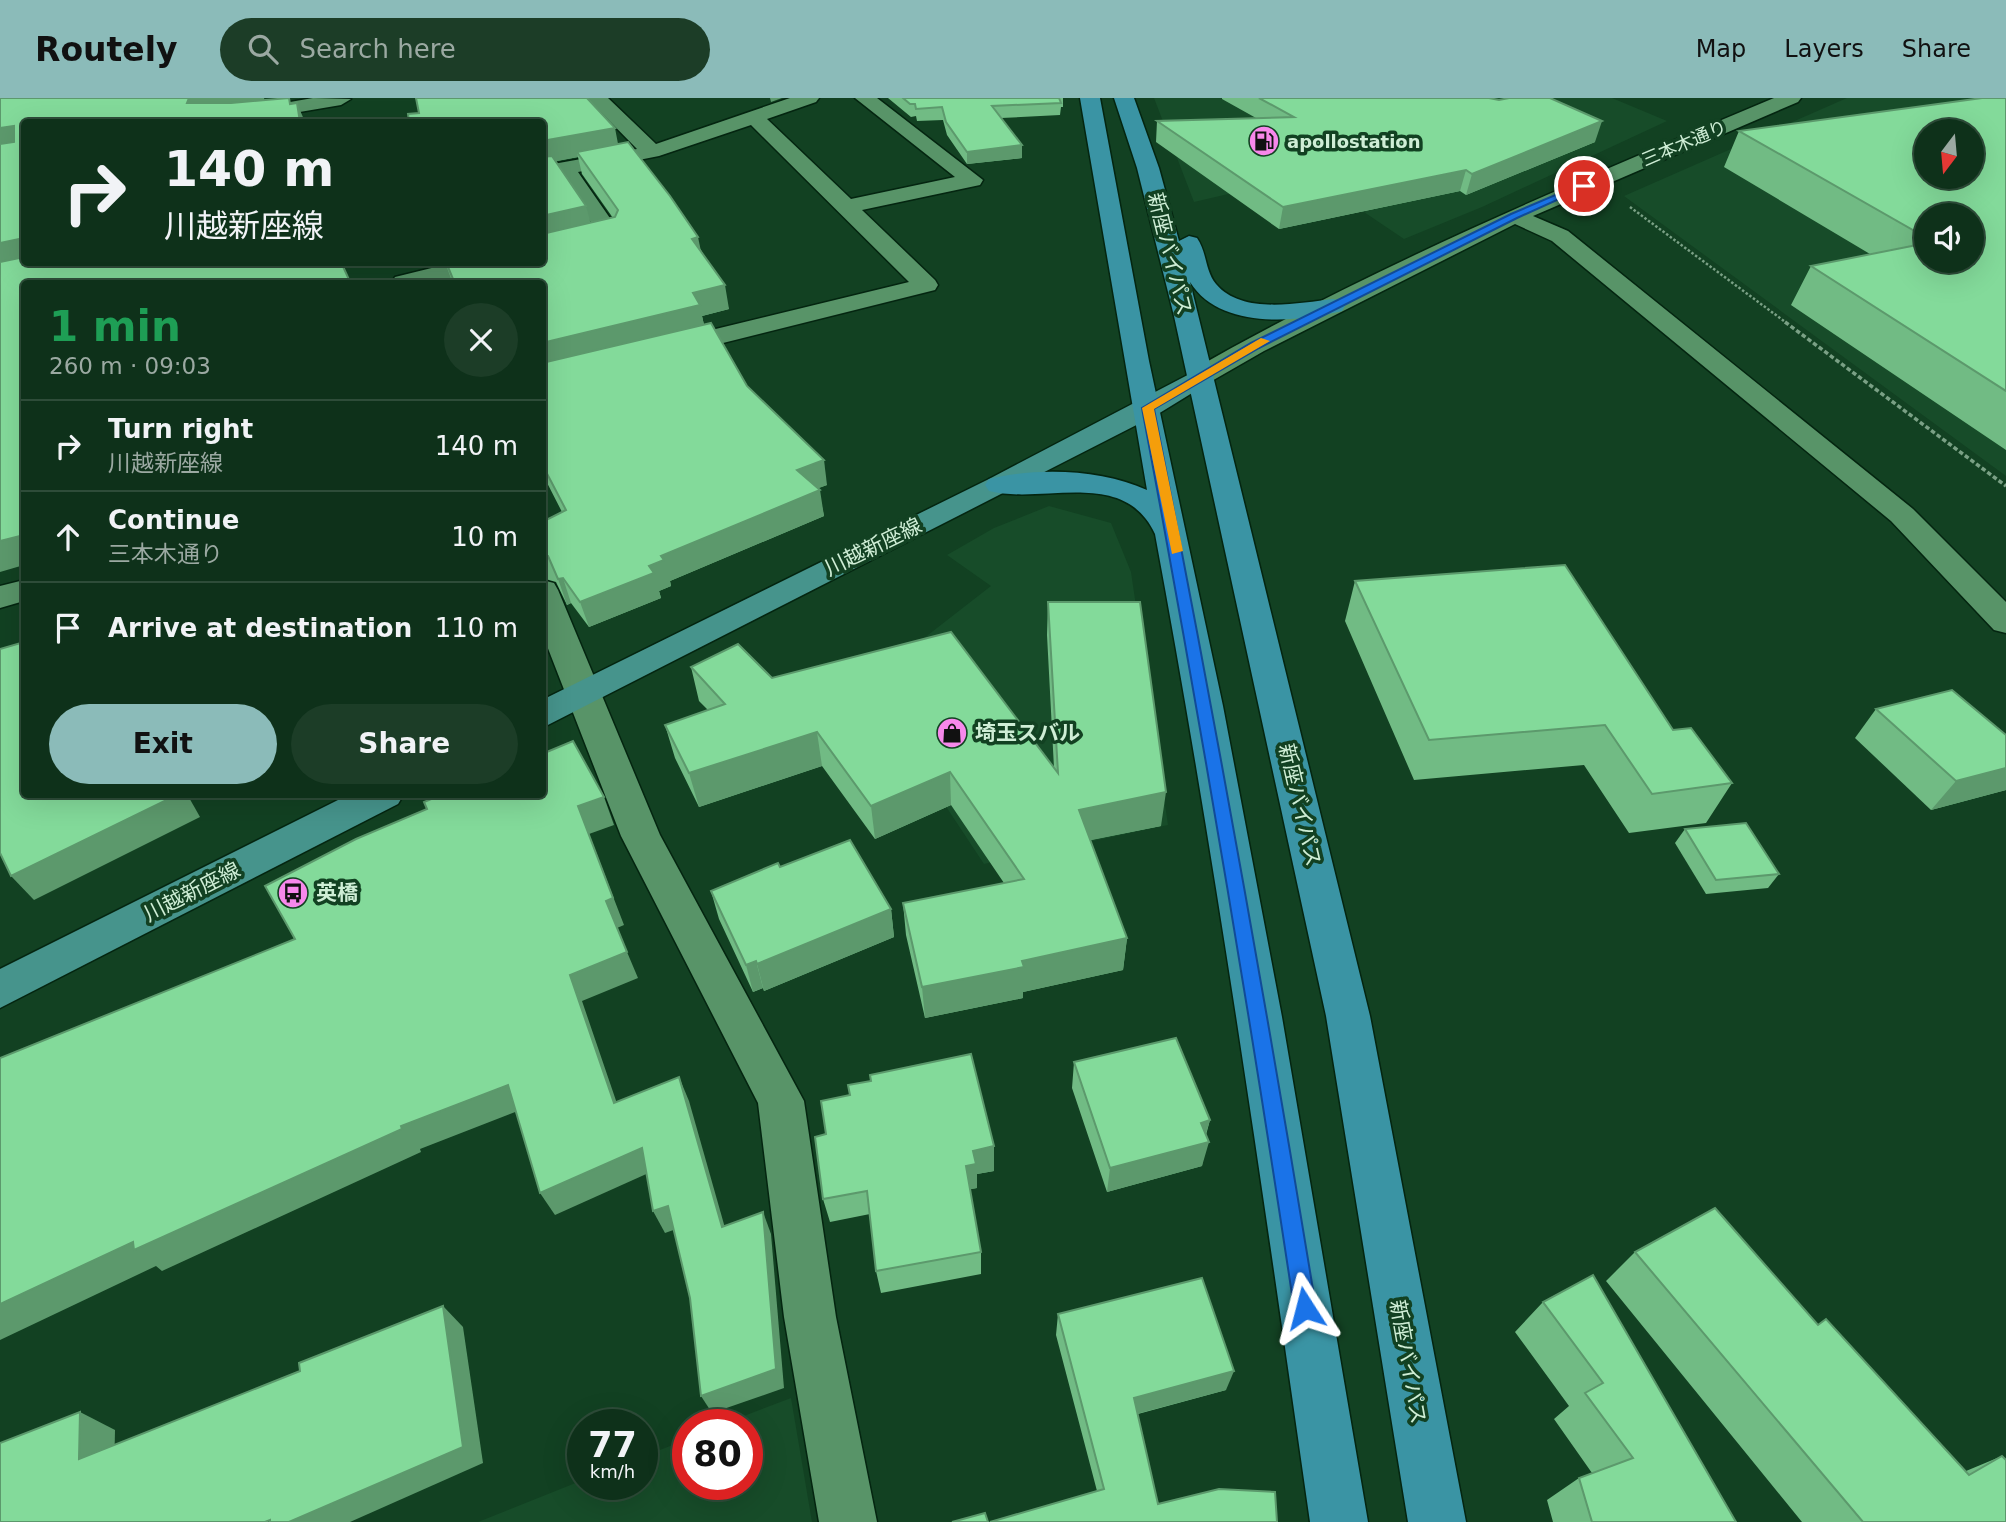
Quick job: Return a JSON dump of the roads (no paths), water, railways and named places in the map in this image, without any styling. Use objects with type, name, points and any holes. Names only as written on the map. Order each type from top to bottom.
[{"type":"highway","points":[[1090,98],[1136,361],[1175,541],[1260,1017],[1339,1522]]},
{"type":"highway","name":"新座バイパス","points":[[1124,98],[1148,168],[1201,376],[1348,1016],[1437,1522]]},
{"type":"highway","points":[[1148,168],[1185,230],[1197,271],[1213,296],[1226,303],[1253,309],[1334,306]]},
{"type":"highway","points":[[1000,485],[1086,484],[1113,489],[1142,500],[1160,513],[1175,541]]},
{"type":"main road","name":"川越新座線","points":[[546,713],[1000,485],[1148,408],[1201,376]]},
{"type":"main road","name":"川越新座線","points":[[0,990],[377,798]]},
{"type":"street","points":[[226,119],[341,98],[348,119]]},
{"type":"street","points":[[597,98],[652,152]]},
{"type":"street","points":[[554,170],[652,152],[809,98]]},
{"type":"street","points":[[847,207],[972,180],[866,98]]},
{"type":"street","name":"三本木通り","points":[[1201,376],[1514,216],[1791,98]]},
{"type":"street","points":[[1729,101],[1757,113]]},
{"type":"street","points":[[648,354],[926,285],[755,118]]},
{"type":"street","points":[[546,249],[610,234],[554,170]]},
{"type":"street","points":[[1514,216],[1560,236],[1698,346],[1902,515],[2006,621]]},
{"type":"street","points":[[402,276],[463,266]]},
{"type":"street","points":[[0,597],[21,591]]},
{"type":"street","points":[[546,599],[571,655],[583,694],[641,836],[781,1101],[810,1317],[848,1522]]},
{"type":"place","name":"apollostation","points":[[1264,141]]},
{"type":"place","name":"埼玉スバル","points":[[952,733]]},
{"type":"place","name":"英橋","points":[[293,893]]}]
